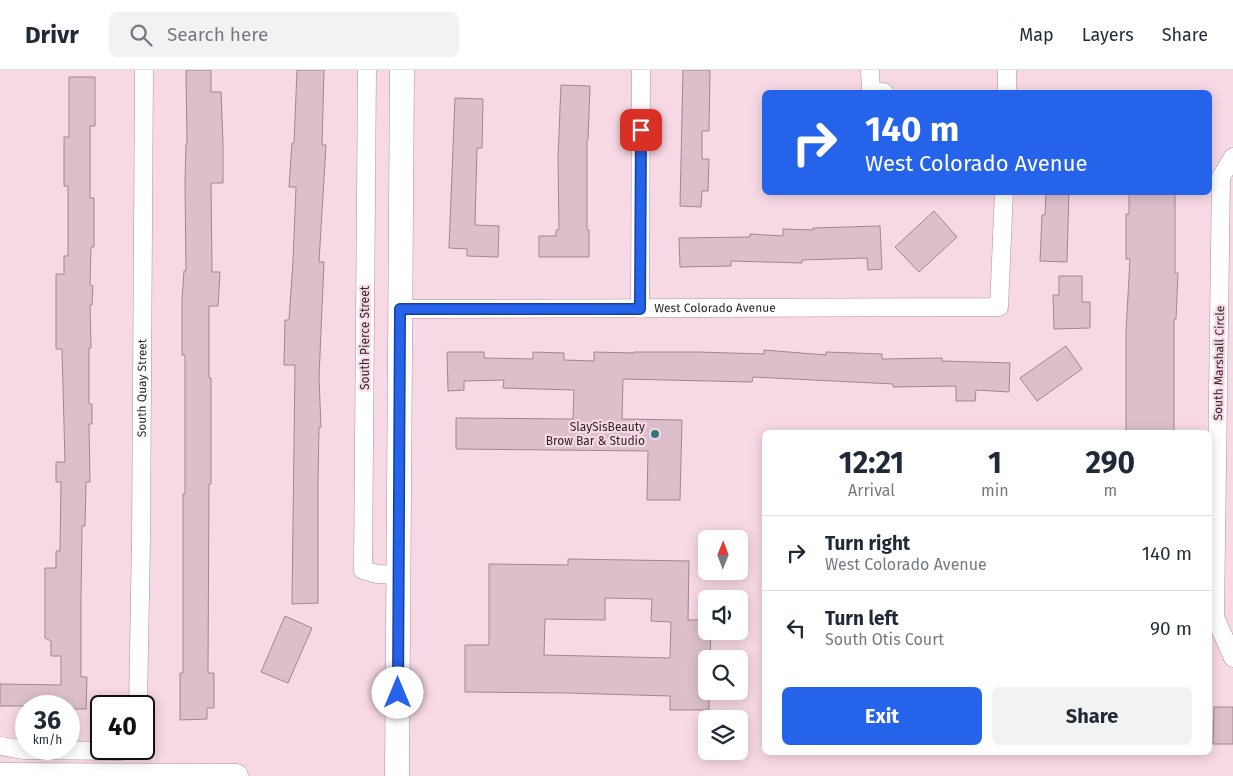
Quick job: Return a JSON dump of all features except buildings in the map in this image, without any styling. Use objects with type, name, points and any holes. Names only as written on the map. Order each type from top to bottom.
[{"type":"street","name":"South Quay Street","points":[[138,695],[144,70]]},
{"type":"street","name":"South Pierce Street","points":[[367,70],[363,570],[377,574],[399,575]]},
{"type":"street","points":[[398,776],[402,70]]},
{"type":"street","points":[[640,309],[641,70]]},
{"type":"street","points":[[870,70],[870,90]]},
{"type":"street","points":[[1007,70],[1008,90]]},
{"type":"street","name":"South Marshall Circle","points":[[1233,157],[1221,177],[1215,618],[1233,658]]},
{"type":"street","name":"West Colorado Avenue","points":[[400,309],[999,307],[1004,195]]},
{"type":"street","points":[[0,746],[24,750],[90,751]]},
{"type":"street","points":[[0,774],[236,776]]},
{"type":"place","name":"SlaySisBeauty Brow Bar & Studio","points":[[655,434]]},
{"type":"route","points":[[398,693],[400,309],[640,309],[641,130]]}]
